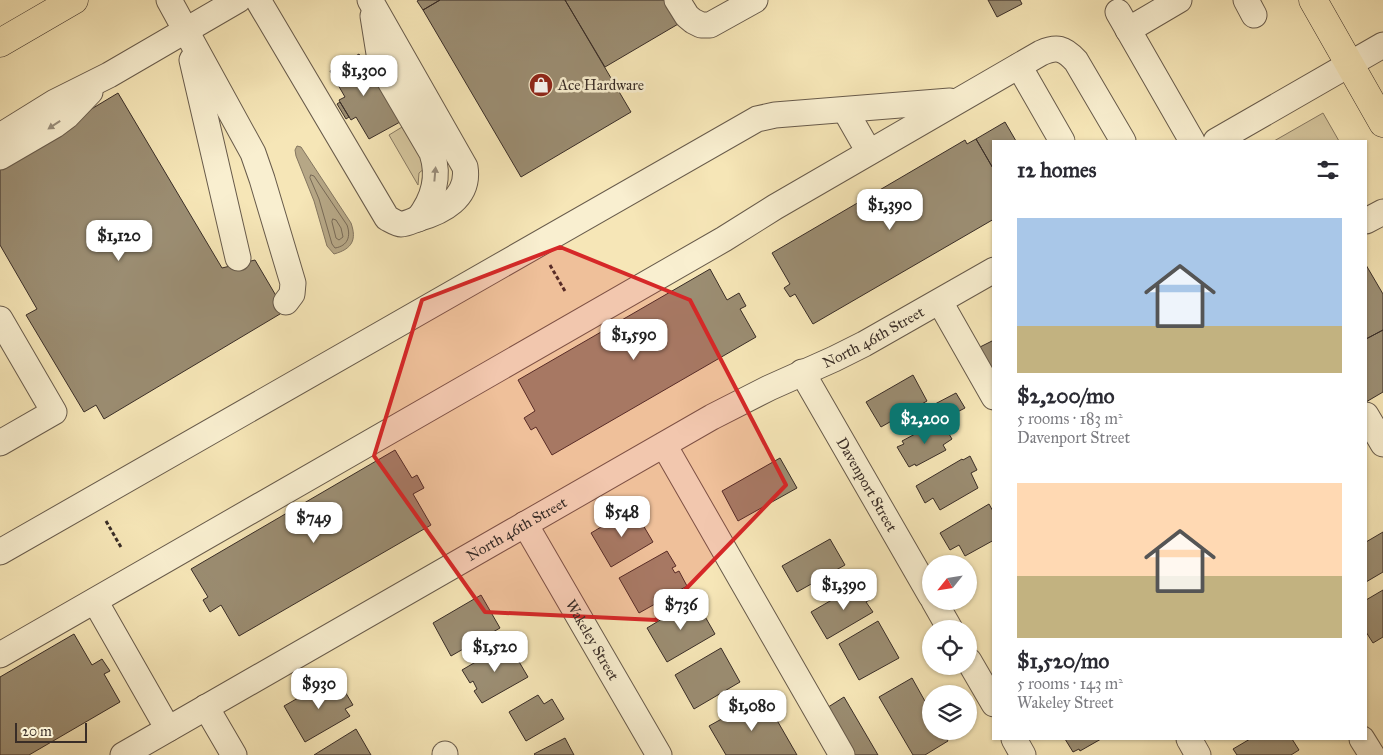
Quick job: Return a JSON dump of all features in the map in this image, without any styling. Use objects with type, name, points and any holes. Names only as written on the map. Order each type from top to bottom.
[{"type":"main road","points":[[0,43],[74,0]]},
{"type":"main road","points":[[1314,0],[1383,123]]},
{"type":"street","points":[[169,0],[243,133],[257,163],[293,283],[292,294],[286,302]]},
{"type":"street","points":[[0,136],[55,102],[102,79],[238,0]]},
{"type":"street","points":[[258,0],[387,218],[401,224],[429,216],[447,208],[457,198],[463,188],[466,176],[465,167],[371,2]]},
{"type":"street","points":[[678,0],[692,22],[710,25],[755,0]]},
{"type":"street","points":[[1179,0],[1123,21],[1191,140]]},
{"type":"street","points":[[186,31],[238,258]]},
{"type":"street","points":[[1218,140],[1383,45]]},
{"type":"street","points":[[0,655],[724,239],[869,152],[1049,49],[1057,48],[1070,55],[1080,68],[1122,140]]},
{"type":"street","points":[[1019,66],[1061,140]]},
{"type":"street","points":[[0,157],[63,120],[102,79]]},
{"type":"street","points":[[0,552],[757,119],[775,115],[958,101]]},
{"type":"street","points":[[845,110],[869,152]]},
{"type":"street","points":[[1367,220],[1383,212]]},
{"type":"street","name":"North 46th Street","points":[[123,755],[740,402],[802,372],[845,354],[992,271]]},
{"type":"street","points":[[940,302],[992,393]]},
{"type":"street","points":[[0,319],[54,412],[0,443]]},
{"type":"street","name":"Davenport Street","points":[[802,372],[922,580]]},
{"type":"street","points":[[1367,417],[1383,444]]},
{"type":"street","points":[[664,445],[842,755]]},
{"type":"street","name":"Wakeley Street","points":[[525,524],[659,755]]},
{"type":"street","points":[[95,601],[168,729]]},
{"type":"street","points":[[977,675],[992,701]]},
{"type":"street","points":[[206,707],[234,755]]},
{"type":"street","points":[[1015,740],[1023,755]]},
{"type":"street","points":[[1190,740],[1198,755]]},
{"type":"street","points":[[1363,740],[1372,755]]},
{"type":"path","points":[[550,265],[566,293]]},
{"type":"path","points":[[106,521],[122,549]]},
{"type":"highlighted area","points":[[560,247],[690,300],[786,485],[656,620],[485,612],[374,456],[422,300]]},
{"type":"shaded area","points":[[1323,113],[1338,140],[1276,140]]},
{"type":"shaded area","points":[[407,124],[425,168],[419,173],[418,185],[389,135]]},
{"type":"water","points":[[297,146],[301,147],[351,223],[353,229],[352,243],[340,252],[334,254],[327,246],[314,201],[296,156],[295,150]]},
{"type":"building","points":[[440,0],[423,10],[417,1]]},
{"type":"building","name":"Ace Hardware","points":[[440,0],[565,0],[631,112],[521,177],[423,10]]},
{"type":"building","points":[[565,0],[673,0],[685,20],[605,67]]},
{"type":"building","points":[[988,0],[1020,0],[1022,4],[997,17]]},
{"type":"building","points":[[359,54],[400,122],[369,139],[356,117],[351,120],[340,102],[339,100],[345,97],[330,71]]},
{"type":"building","points":[[118,93],[222,268],[255,260],[285,311],[104,419],[96,405],[84,412],[26,315],[37,309],[0,245],[0,164]]},
{"type":"building","points":[[340,102],[349,117],[346,119],[337,104]]},
{"type":"building","points":[[1005,122],[1015,140],[992,140],[992,167],[976,139]]},
{"type":"building","points":[[976,139],[992,167],[992,220],[813,324],[795,294],[790,297],[784,288],[790,284],[772,253],[965,140],[967,144]]},
{"type":"building","points":[[1367,267],[1383,294],[1383,330],[1367,338]]},
{"type":"building","points":[[710,269],[727,300],[739,293],[746,306],[740,309],[756,337],[552,455],[536,427],[531,430],[524,418],[535,411],[518,380]]},
{"type":"building","points":[[1383,330],[1383,392],[1367,401],[1367,338]]},
{"type":"building","points":[[992,341],[992,366],[987,369],[976,349]]},
{"type":"building","points":[[913,375],[927,401],[881,427],[866,402]]},
{"type":"building","points":[[956,393],[965,408],[944,419],[935,404]]},
{"type":"building","points":[[943,424],[952,439],[943,445],[946,450],[916,466],[915,464],[909,467],[897,447],[904,444],[902,441],[932,425],[934,429]]},
{"type":"building","points":[[395,450],[412,478],[417,475],[424,488],[413,494],[431,525],[239,636],[221,605],[210,612],[203,600],[208,597],[191,569]]},
{"type":"building","points":[[970,456],[977,470],[971,473],[978,488],[940,510],[933,498],[925,503],[916,486]]},
{"type":"building","points":[[780,458],[797,488],[738,521],[722,491]]},
{"type":"building","points":[[989,504],[992,509],[992,541],[967,555],[964,555],[959,545],[950,550],[940,533]]},
{"type":"building","points":[[633,508],[653,542],[611,567],[591,533]]},
{"type":"building","points":[[1383,532],[1383,572],[1367,581],[1367,541]]},
{"type":"building","points":[[830,539],[845,565],[797,592],[782,566]]},
{"type":"building","points":[[667,551],[676,566],[672,568],[675,573],[679,571],[687,586],[639,613],[619,578]]},
{"type":"building","points":[[863,582],[873,598],[866,602],[873,612],[827,639],[811,612]]},
{"type":"building","points":[[1383,590],[1383,637],[1373,643],[1367,634],[1367,599]]},
{"type":"building","points":[[481,595],[500,628],[451,656],[433,623]]},
{"type":"building","points":[[695,599],[715,634],[667,662],[647,628]]},
{"type":"building","points":[[878,621],[899,658],[859,680],[839,644]]},
{"type":"building","points":[[74,634],[92,665],[102,659],[110,671],[104,674],[120,702],[29,755],[0,755],[0,677]]},
{"type":"building","points":[[508,643],[528,677],[482,703],[474,691],[477,689],[473,681],[470,683],[462,670]]},
{"type":"building","points":[[721,648],[740,682],[694,709],[675,675]]},
{"type":"building","points":[[912,678],[922,696],[922,740],[948,741],[925,755],[913,755],[879,697]]},
{"type":"building","points":[[328,681],[333,689],[341,685],[353,705],[345,709],[350,716],[305,742],[284,706]]},
{"type":"building","points":[[538,695],[544,704],[552,699],[564,719],[526,741],[509,712]]},
{"type":"building","points":[[763,696],[797,755],[726,755],[709,726]]},
{"type":"building","points":[[844,697],[878,755],[849,755],[822,711]]},
{"type":"building","points":[[356,729],[371,755],[314,755]]},
{"type":"building","points":[[565,738],[574,755],[534,754]]},
{"type":"building","points":[[1066,740],[1099,740],[1080,751],[1079,749],[1073,752]]},
{"type":"building","points":[[1248,740],[1293,740],[1299,750],[1291,755],[1237,755],[1233,749]]},
{"type":"place","name":"Ace Hardware","points":[[541,85]]}]
